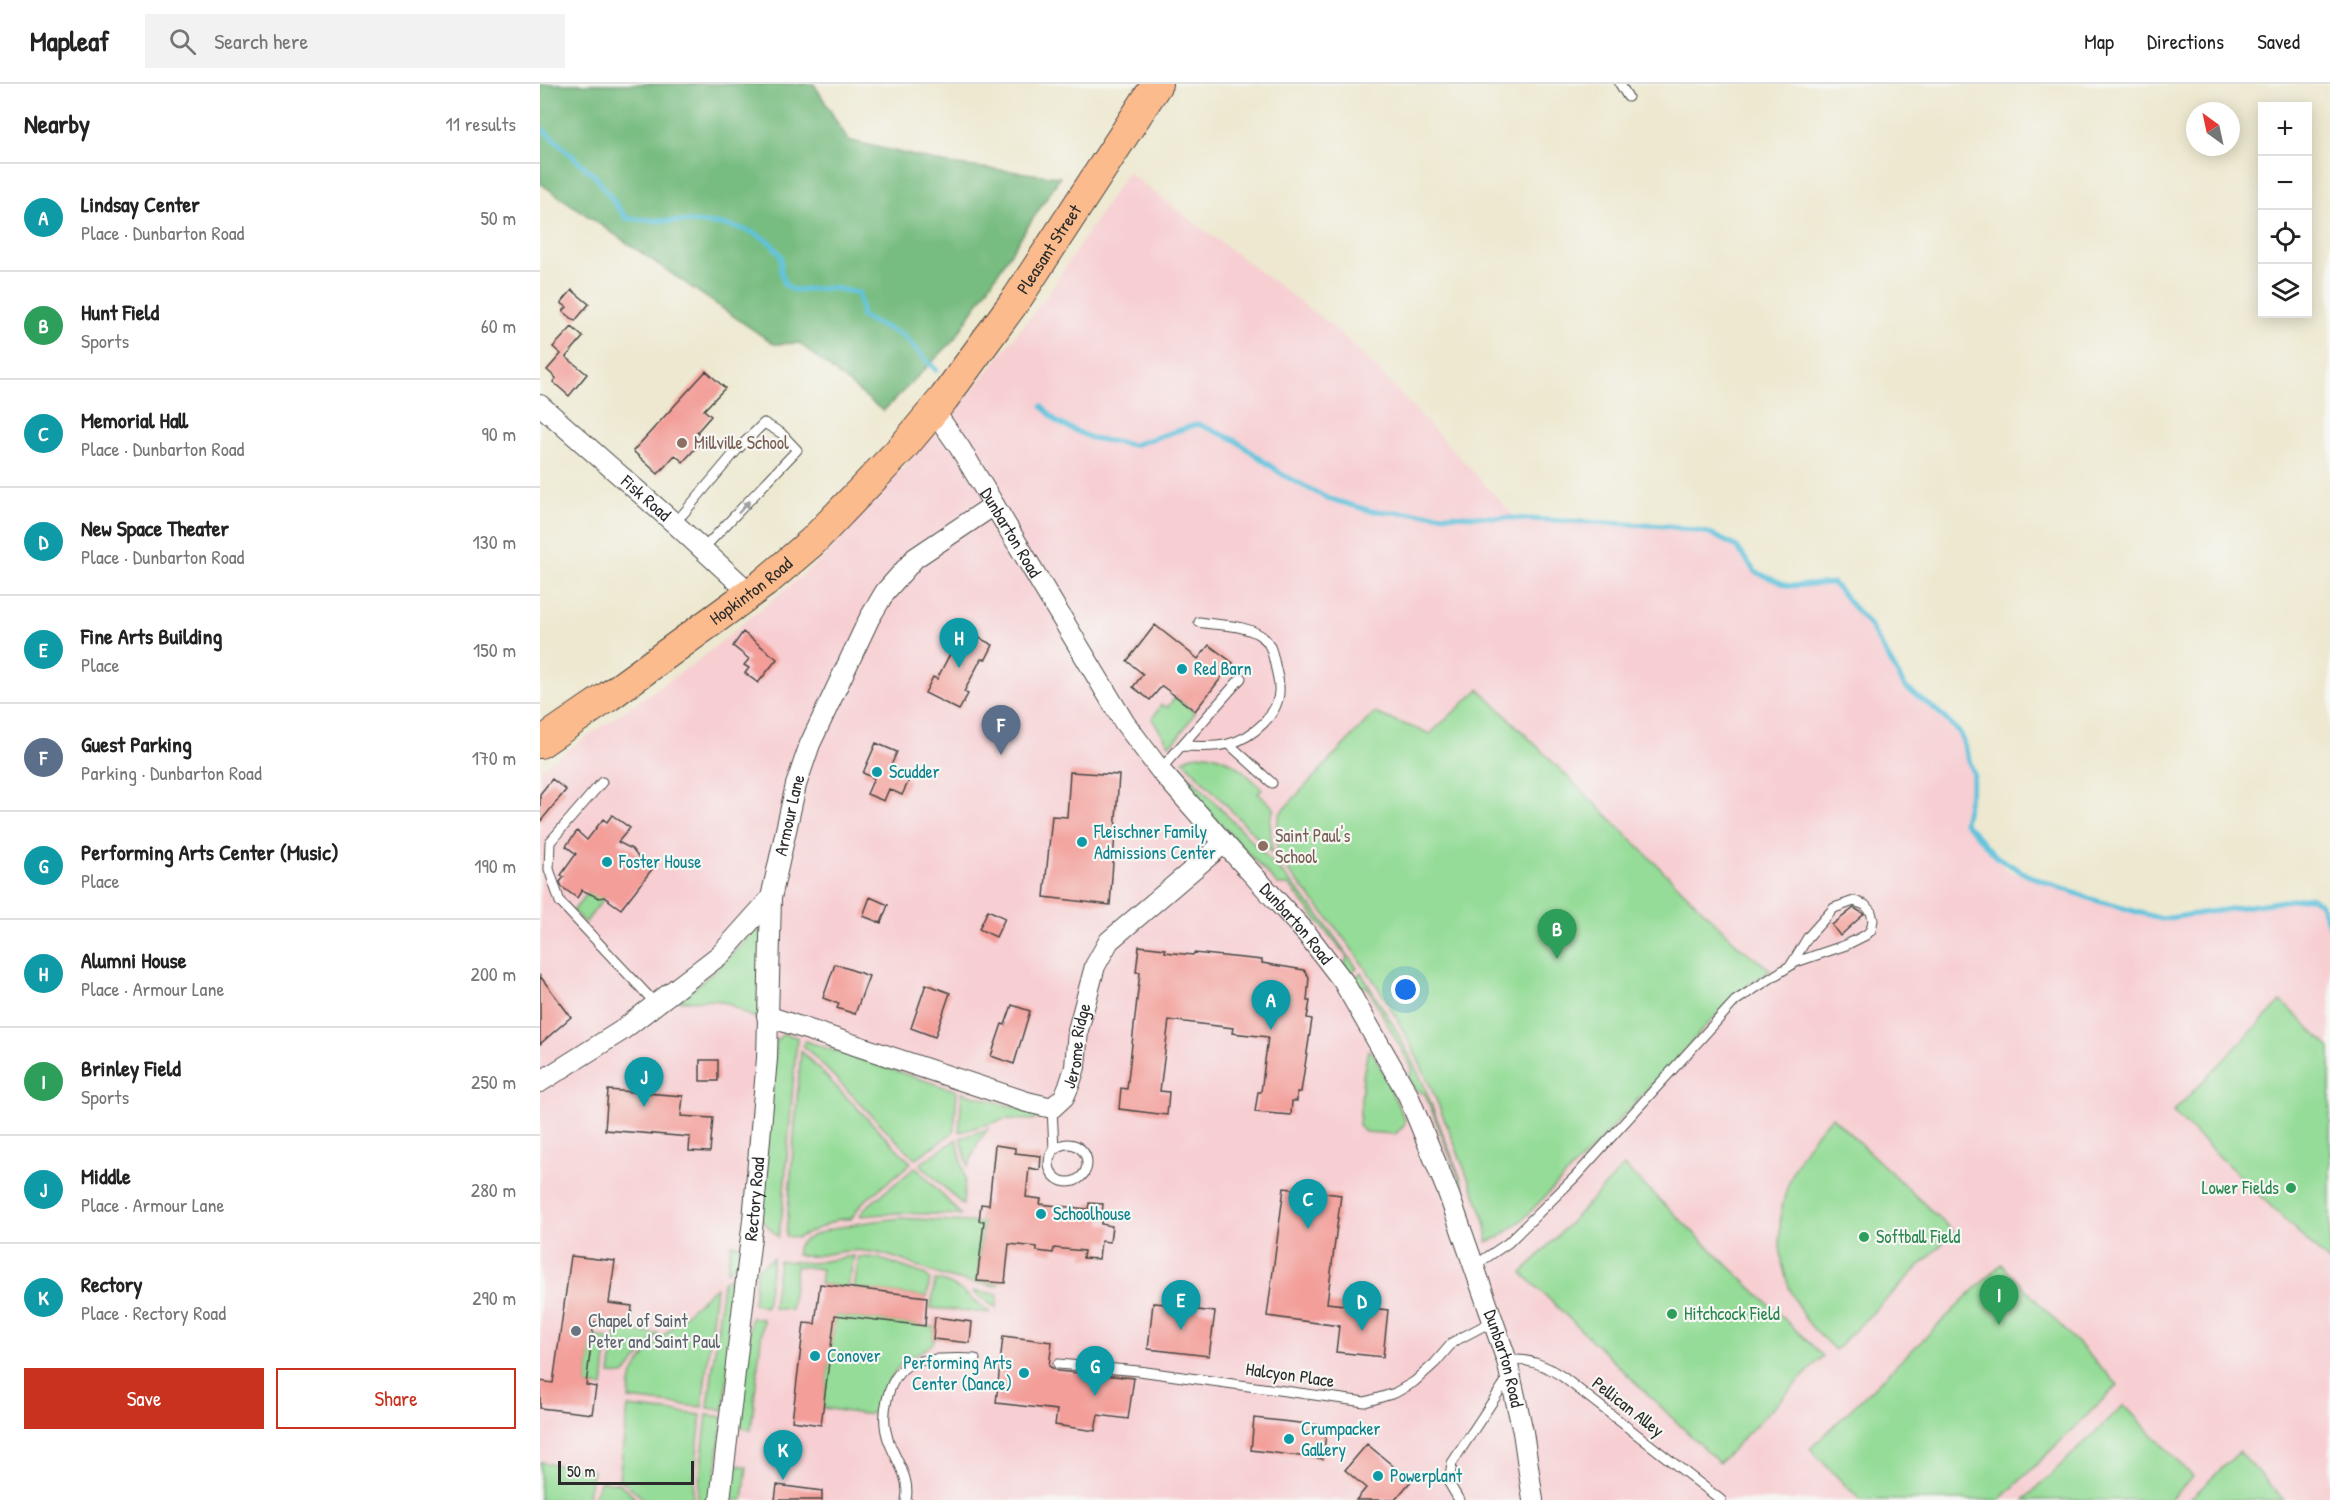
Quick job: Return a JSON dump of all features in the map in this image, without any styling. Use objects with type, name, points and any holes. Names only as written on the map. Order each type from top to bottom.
[{"type":"main road","name":"Pleasant Street","points":[[934,411],[1018,297],[1157,84]]},
{"type":"main road","name":"Hopkinton Road","points":[[540,743],[609,696],[750,593],[812,542],[934,411]]},
{"type":"street","name":"Fisk Road","points":[[540,405],[750,593]]},
{"type":"street","name":"Dunbarton Road","points":[[934,411],[960,448],[1124,722],[1160,770],[1307,934],[1343,981],[1408,1095],[1449,1195],[1508,1369],[1523,1432],[1533,1500]]},
{"type":"street","name":"Armour Lane","points":[[540,1082],[621,1031],[721,954],[771,898],[796,785],[810,744],[869,619],[885,592],[915,558],[994,505]]},
{"type":"street","name":"Jerome Ridge","points":[[767,1016],[1052,1108],[1064,1097],[1070,1083],[1075,1067],[1078,1030],[1095,966],[1108,941],[1224,843]]},
{"type":"street","name":"Rectory Road","points":[[720,1500],[753,1220],[767,1058],[771,898]]},
{"type":"lane","points":[[1620,84],[1628,97]]},
{"type":"lane","points":[[673,522],[683,514],[737,450],[764,423],[781,433],[797,450],[703,549]]},
{"type":"lane","points":[[1182,746],[1229,744],[1252,733],[1271,715],[1280,689],[1273,655],[1263,636],[1199,622]]},
{"type":"lane","points":[[1160,770],[1241,678]]},
{"type":"lane","points":[[1229,744],[1272,783]]},
{"type":"lane","points":[[602,782],[550,842],[549,869],[560,902],[656,1004]]},
{"type":"lane","points":[[1474,1266],[1508,1243],[1575,1176],[1735,1001],[1791,965],[1846,945],[1866,934],[1873,920],[1871,912],[1865,904],[1854,901],[1834,908],[1808,937],[1791,965]]},
{"type":"lane","points":[[1052,1108],[1054,1149],[1049,1161],[1052,1174],[1062,1181],[1074,1181],[1080,1178],[1086,1168],[1086,1156],[1083,1151],[1072,1144],[1054,1149]]},
{"type":"lane","name":"Halcyon Place","points":[[1058,1365],[1139,1371],[1365,1402],[1395,1393],[1414,1382],[1453,1342],[1493,1321]]},
{"type":"lane","points":[[906,1500],[908,1488],[903,1470],[887,1438],[884,1420],[888,1396],[897,1376],[911,1363],[954,1358],[975,1359]]},
{"type":"lane","name":"Pellican Alley","points":[[1508,1369],[1518,1359],[1545,1366],[1563,1377],[1721,1500]]},
{"type":"lane","points":[[1458,1500],[1449,1483],[1452,1463],[1508,1369]]},
{"type":"shaded area","name":"Saint Paul's School","points":[[1127,172],[1335,328],[1382,374],[1517,519],[1667,526],[1709,533],[1737,547],[1755,572],[1789,586],[1833,583],[1870,626],[1905,687],[1960,733],[1974,775],[1964,822],[2006,870],[2162,919],[2311,897],[2320,903],[2330,926],[2330,1500],[540,1500],[540,769],[700,659],[822,559],[979,382],[1046,297]]},
{"type":"green space","points":[[540,84],[814,84],[848,140],[948,164],[1060,177],[954,340],[883,411],[799,343],[774,344],[540,183]]},
{"type":"green space","points":[[1479,689],[1740,947],[1771,970],[1736,994],[1592,1149],[1523,1219],[1500,1237],[1487,1242],[1486,1226],[1480,1208],[1437,1101],[1413,1049],[1362,963],[1330,920],[1278,860],[1276,829],[1280,813],[1374,713],[1430,734]]},
{"type":"green space","points":[[1175,697],[1195,713],[1176,740],[1169,744],[1152,719],[1161,705],[1168,707]]},
{"type":"green space","points":[[1207,754],[1230,762],[1262,789],[1258,793],[1274,808],[1270,820],[1272,853],[1183,760]]},
{"type":"green space","points":[[1178,764],[1289,880],[1318,914],[1357,968],[1349,974],[1344,967],[1347,957],[1289,885],[1278,885],[1180,780],[1176,772]]},
{"type":"green space","points":[[592,888],[604,898],[585,923],[573,911]]},
{"type":"green space","points":[[757,929],[764,935],[760,1017],[756,1019],[729,1004],[716,1000],[679,1001],[718,968]]},
{"type":"green space","points":[[1361,973],[1397,1031],[1423,1083],[1464,1187],[1455,1190],[1459,1178],[1425,1094],[1414,1089],[1409,1078],[1412,1068],[1367,987],[1356,985],[1352,979]]},
{"type":"green space","name":"Lower Fields","points":[[2281,1001],[2330,1048],[2330,1263],[2173,1112]]},
{"type":"green space","points":[[783,1034],[797,1037],[782,1216],[778,1237],[761,1219],[776,1041]]},
{"type":"green space","points":[[805,1041],[957,1091],[954,1132],[915,1159],[803,1045]]},
{"type":"green space","points":[[1368,1050],[1374,1054],[1405,1120],[1404,1126],[1395,1134],[1365,1132],[1359,1126],[1363,1076]]},
{"type":"green space","points":[[801,1051],[911,1163],[861,1204],[851,1219],[839,1219],[797,1238],[786,1236]]},
{"type":"green space","points":[[962,1092],[1040,1115],[1040,1118],[1034,1120],[1006,1119],[959,1132]]},
{"type":"green space","name":"Softball Field","points":[[1832,1117],[1954,1232],[1835,1350],[1804,1317],[1789,1287],[1782,1261],[1780,1235],[1782,1209],[1788,1184],[1799,1159]]},
{"type":"green space","points":[[988,1129],[978,1142],[968,1167],[961,1138]]},
{"type":"green space","points":[[957,1139],[965,1179],[963,1205],[920,1164]]},
{"type":"green space","name":"Hitchcock Field","points":[[1624,1166],[1823,1356],[1719,1463],[1522,1273]]},
{"type":"green space","points":[[916,1167],[961,1215],[898,1213],[860,1216],[864,1209]]},
{"type":"green space","points":[[901,1218],[983,1223],[977,1280],[999,1283],[998,1286],[943,1276],[895,1258],[856,1250],[814,1256],[797,1255],[797,1247],[816,1234],[845,1226]]},
{"type":"green space","points":[[731,1244],[744,1246],[742,1259],[727,1271]]},
{"type":"green space","points":[[854,1256],[848,1287],[820,1284],[822,1269],[796,1266],[791,1310],[773,1308],[779,1261],[813,1263]]},
{"type":"green space","points":[[859,1257],[878,1258],[926,1275],[930,1279],[927,1297],[854,1288]]},
{"type":"green space","points":[[773,1258],[766,1307],[753,1304],[757,1269]]},
{"type":"green space","points":[[2001,1264],[2118,1385],[2000,1500],[1860,1500],[1810,1449]]},
{"type":"green space","points":[[738,1272],[724,1410],[708,1408],[723,1282]]},
{"type":"green space","points":[[935,1280],[958,1289],[991,1313],[931,1308]]},
{"type":"green space","points":[[716,1287],[702,1407],[629,1399],[632,1376],[647,1354],[670,1329]]},
{"type":"green space","points":[[972,1291],[998,1294],[996,1308]]},
{"type":"green space","points":[[835,1315],[934,1327],[933,1339],[936,1338],[925,1349],[905,1360],[897,1368],[879,1402],[881,1406],[876,1413],[863,1414],[823,1408]]},
{"type":"green space","points":[[751,1318],[763,1319],[751,1430],[741,1427],[739,1423]]},
{"type":"green space","points":[[616,1330],[659,1334],[624,1375],[610,1374]]},
{"type":"green space","points":[[592,1336],[608,1338],[603,1387],[586,1385]]},
{"type":"green space","points":[[2124,1405],[2193,1477],[2169,1500],[2024,1500]]},
{"type":"green space","points":[[628,1407],[701,1415],[692,1500],[645,1500],[619,1478]]},
{"type":"green space","points":[[707,1415],[723,1417],[712,1500],[697,1500]]},
{"type":"green space","points":[[2239,1452],[2284,1500],[2189,1500]]},
{"type":"green space","points":[[540,1462],[593,1470],[587,1500],[540,1500]]},
{"type":"green space","points":[[739,1465],[747,1467],[743,1500],[729,1500],[732,1472]]},
{"type":"green space","points":[[601,1481],[619,1483],[637,1500],[592,1500]]},
{"type":"building","points":[[572,290],[589,304],[575,321],[563,311],[567,307],[561,303]]},
{"type":"building","points":[[572,327],[583,337],[566,357],[587,374],[569,396],[553,382],[556,378],[547,370],[561,354],[553,347]]},
{"type":"building","points":[[706,371],[725,388],[704,410],[711,416],[697,432],[704,439],[683,462],[675,455],[658,474],[633,451]]},
{"type":"building","name":"Red Barn","points":[[1155,625],[1198,659],[1209,645],[1233,663],[1195,711],[1162,686],[1150,700],[1133,687],[1143,674],[1127,661]]},
{"type":"building","points":[[958,627],[993,645],[986,659],[981,659],[964,692],[968,694],[959,710],[925,693],[933,677],[937,679],[955,644],[951,642]]},
{"type":"building","points":[[743,632],[777,659],[758,683],[745,673],[749,668],[744,665],[749,659],[733,646]]},
{"type":"building","name":"Scudder","points":[[876,743],[897,752],[889,770],[909,780],[902,795],[889,789],[884,801],[867,794],[874,778],[863,773]]},
{"type":"building","name":"Fleischner Family Admissions Center","points":[[1070,772],[1119,775],[1110,905],[1044,897],[1052,816],[1067,817]]},
{"type":"building","points":[[552,779],[566,790],[540,822],[540,794]]},
{"type":"building","name":"Foster House","points":[[612,815],[630,828],[618,842],[632,849],[638,857],[653,868],[621,909],[604,897],[599,898],[582,890],[577,898],[562,887],[560,882],[564,877],[561,875],[576,854],[566,846],[577,831],[587,840],[603,819],[607,822]]},
{"type":"building","points":[[870,897],[888,905],[881,923],[863,916]]},
{"type":"building","points":[[1854,908],[1864,914],[1840,936],[1832,925]]},
{"type":"building","points":[[988,910],[1005,918],[996,937],[979,929]]},
{"type":"building","points":[[1139,946],[1165,949],[1165,952],[1262,960],[1262,963],[1304,970],[1309,977],[1307,1001],[1310,1001],[1307,1018],[1312,1019],[1301,1092],[1297,1092],[1297,1101],[1292,1101],[1291,1115],[1255,1112],[1258,1092],[1261,1092],[1268,1037],[1232,1033],[1233,1028],[1169,1020],[1160,1091],[1169,1092],[1167,1115],[1119,1109],[1121,1088],[1127,1089],[1140,972],[1136,972]]},
{"type":"building","points":[[835,964],[869,976],[855,1014],[837,1008],[839,1004],[823,998]]},
{"type":"building","points":[[540,976],[571,1017],[540,1044]]},
{"type":"building","points":[[926,984],[950,993],[935,1037],[911,1028]]},
{"type":"building","points":[[1012,1005],[1030,1011],[1014,1064],[991,1056],[1002,1024],[1005,1025]]},
{"type":"building","points":[[700,1060],[718,1060],[718,1081],[700,1081]]},
{"type":"building","points":[[608,1090],[683,1096],[681,1116],[713,1118],[710,1152],[689,1151],[690,1137],[605,1130]]},
{"type":"building","name":"Schoolhouse","points":[[995,1145],[1015,1148],[1015,1153],[1041,1156],[1040,1170],[1029,1168],[1026,1197],[1041,1199],[1040,1204],[1088,1209],[1089,1203],[1103,1204],[1101,1224],[1112,1226],[1110,1242],[1101,1241],[1099,1259],[1083,1258],[1084,1251],[1054,1248],[1053,1253],[1037,1251],[1037,1247],[1009,1244],[1005,1283],[977,1281],[984,1221],[979,1221],[981,1204],[989,1205]]},
{"type":"building","points":[[1284,1188],[1341,1195],[1327,1303],[1388,1310],[1383,1357],[1336,1352],[1339,1326],[1267,1316]]},
{"type":"building","name":"Chapel of Saint Peter and Saint Paul","points":[[571,1256],[615,1261],[609,1303],[632,1306],[630,1326],[594,1322],[586,1385],[596,1387],[592,1414],[540,1408],[540,1381],[553,1383]]},
{"type":"building","name":"Conover","points":[[820,1284],[927,1297],[925,1326],[835,1315],[821,1425],[792,1421],[804,1323],[815,1324]]},
{"type":"building","points":[[1153,1303],[1199,1306],[1198,1310],[1215,1312],[1209,1356],[1148,1349]]},
{"type":"building","points":[[935,1317],[972,1322],[970,1343],[933,1339]]},
{"type":"building","points":[[1003,1336],[1052,1342],[1049,1366],[1057,1371],[1134,1378],[1128,1419],[1098,1415],[1095,1431],[1055,1425],[1057,1410],[996,1403]]},
{"type":"building","name":"Crumpacker Gallery","points":[[1254,1418],[1327,1426],[1323,1459],[1251,1450]]},
{"type":"building","name":"Powerplant","points":[[1367,1444],[1411,1481],[1395,1500],[1356,1500],[1366,1488],[1345,1470]]},
{"type":"building","points":[[777,1485],[822,1491],[822,1500],[775,1500]]},
{"type":"waterway","points":[[540,127],[596,177],[626,218],[700,222],[739,228],[756,234],[770,243],[781,256],[781,272],[785,285],[793,290],[833,288],[859,293],[862,317],[902,335],[936,370]]},
{"type":"waterway","points":[[1042,406],[1057,422],[1091,438],[1133,445],[1198,424],[1235,440],[1283,475],[1327,498],[1371,511],[1667,526],[1709,533],[1737,547],[1755,572],[1789,586],[1833,583],[1870,626],[1905,687],[1936,710],[1960,733],[1974,775],[1964,822],[1997,857],[2027,875],[2091,899],[2162,919],[2311,897],[2320,903],[2330,926]]},
{"type":"place","name":"Millville School","points":[[682,443]]},
{"type":"place","name":"Alumni House","points":[[959,668]]},
{"type":"place","name":"Red Barn","points":[[1182,669]]},
{"type":"place","name":"Guest Parking","points":[[1001,755]]},
{"type":"place","name":"Scudder","points":[[877,772]]},
{"type":"place","name":"Fleischner Family Admissions Center","points":[[1082,842]]},
{"type":"place","name":"Saint Paul's School","points":[[1263,846]]},
{"type":"place","name":"Foster House","points":[[607,862]]},
{"type":"place","name":"Hunt Field","points":[[1557,959]]},
{"type":"place","name":"Lindsay Center","points":[[1271,1030]]},
{"type":"place","name":"Middle","points":[[644,1107]]},
{"type":"place","name":"Lower Fields","points":[[2291,1188]]},
{"type":"place","name":"Schoolhouse","points":[[1041,1214]]},
{"type":"place","name":"Memorial Hall","points":[[1308,1229]]},
{"type":"place","name":"Softball Field","points":[[1864,1237]]},
{"type":"place","name":"Hitchcock Field","points":[[1672,1314]]},
{"type":"place","name":"Brinley Field","points":[[1999,1325]]},
{"type":"place","name":"Fine Arts Building","points":[[1181,1330]]},
{"type":"place","name":"Chapel of Saint Peter and Saint Paul","points":[[576,1331]]},
{"type":"place","name":"New Space Theater","points":[[1362,1331]]},
{"type":"place","name":"Conover","points":[[815,1356]]},
{"type":"place","name":"Performing Arts Center (Dance)","points":[[1024,1373]]},
{"type":"place","name":"Performing Arts Center (Music)","points":[[1095,1396]]},
{"type":"place","name":"Crumpacker Gallery","points":[[1289,1439]]},
{"type":"place","name":"Powerplant","points":[[1378,1476]]},
{"type":"place","name":"Rectory","points":[[783,1480]]}]
